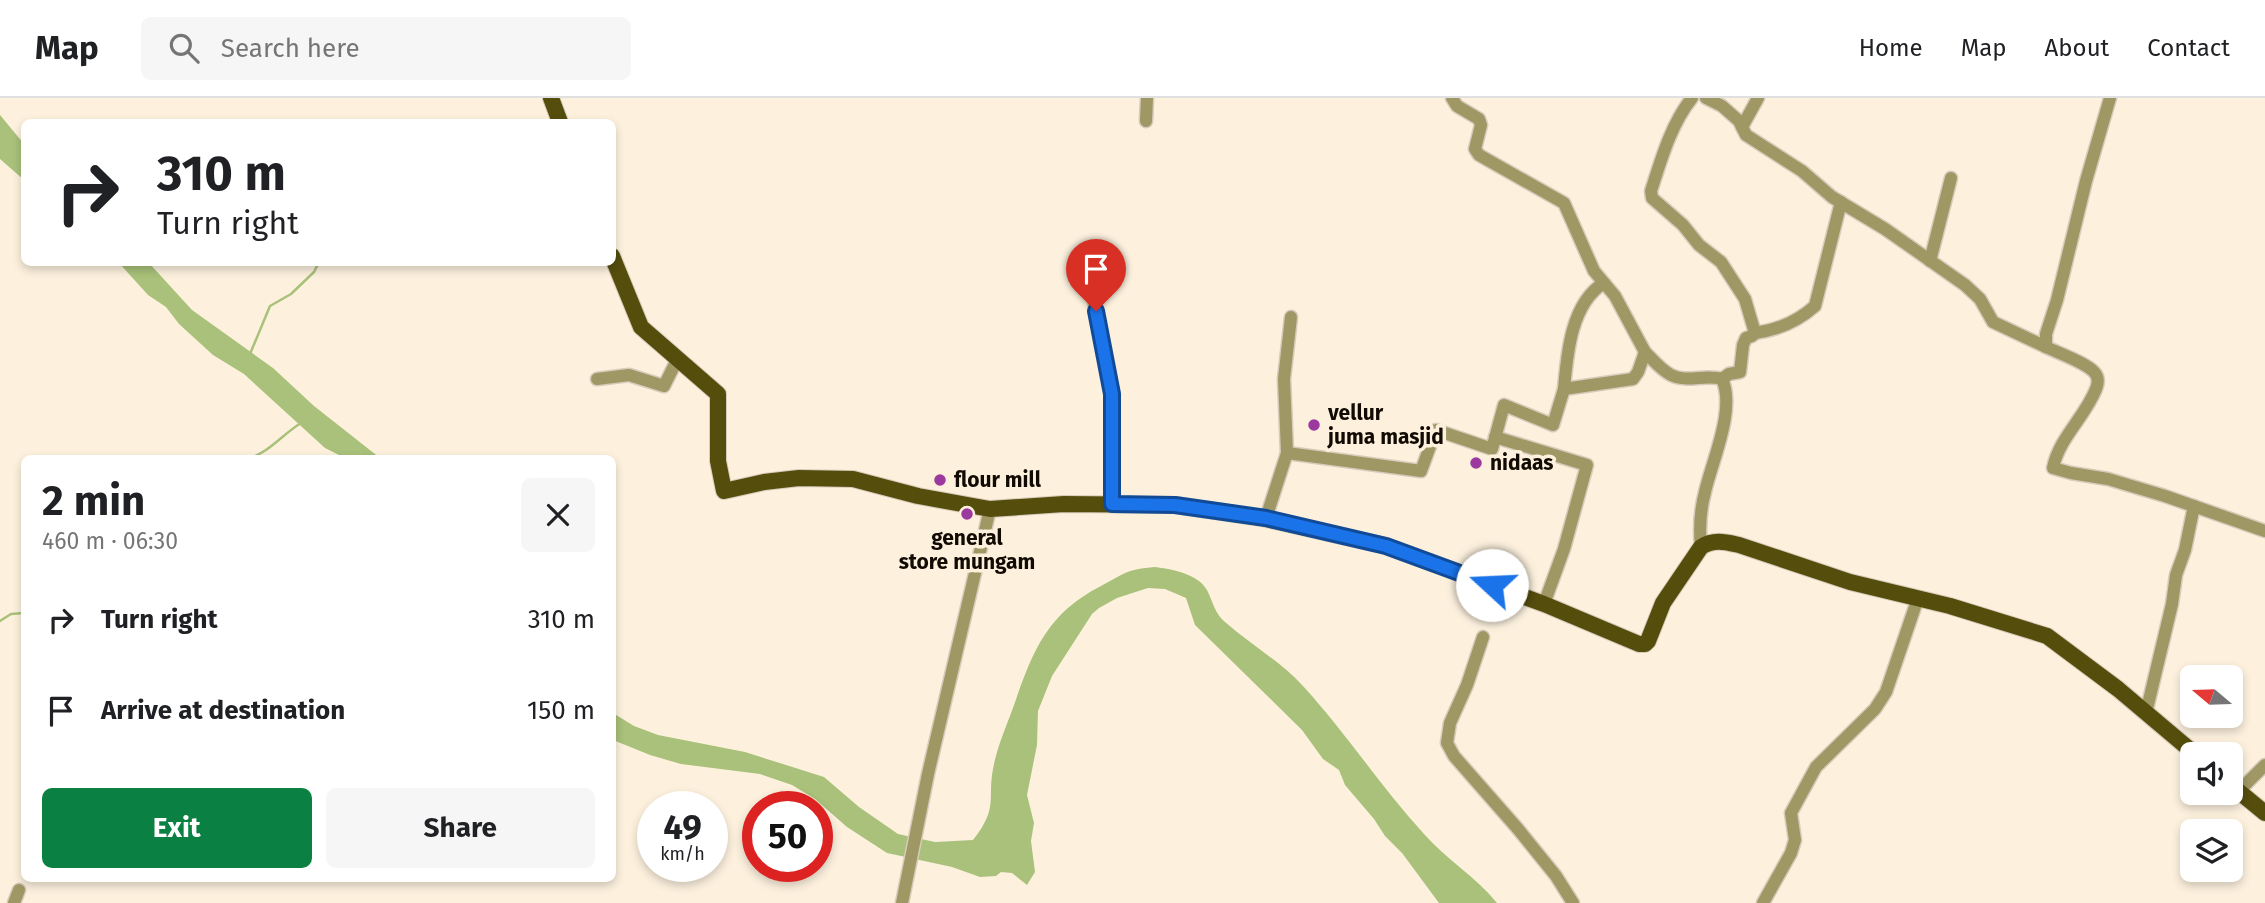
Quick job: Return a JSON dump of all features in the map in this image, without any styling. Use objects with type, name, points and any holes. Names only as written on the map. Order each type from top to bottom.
[{"type":"main road","points":[[551,98],[559,119]]},
{"type":"main road","points":[[616,266],[640,327],[718,394],[718,461],[723,491],[799,478],[853,480],[918,496],[990,509],[1064,504],[1175,505],[1266,518],[1386,546],[1544,604],[1639,644],[1645,644],[1653,632],[1663,603],[1701,547],[1709,542],[1739,545],[1850,582],[1950,606],[2047,636],[2118,689],[2181,742]]},
{"type":"main road","points":[[2243,795],[2265,813]]},
{"type":"street","points":[[1146,121],[1147,98]]},
{"type":"street","points":[[1452,98],[1457,106],[1479,119],[1481,125],[1475,149],[1479,155],[1564,203],[1594,271],[1615,296],[1645,352],[1669,375],[1678,378],[1722,379],[1729,374],[1741,372],[1742,345],[1746,338],[1755,332],[1780,328],[1815,306],[1841,202]]},
{"type":"street","points":[[1692,98],[1684,107],[1662,156],[1651,191],[1652,198],[1683,225],[1699,245],[1721,262],[1745,299],[1755,332]]},
{"type":"street","points":[[1706,98],[1722,106],[1739,121],[1746,135],[1965,285],[1980,299],[1993,322],[2096,374],[2098,380],[2095,391],[2060,449],[2053,468],[2108,480],[2265,531]]},
{"type":"street","points":[[1742,127],[1758,98]]},
{"type":"street","points":[[2046,347],[2046,334],[2110,98]]},
{"type":"street","points":[[1930,261],[1951,178]]},
{"type":"street","points":[[1493,443],[1504,405],[1553,425],[1564,388],[1578,314],[1595,289],[1604,283]]},
{"type":"street","points":[[1090,285],[1112,394],[1112,504]]},
{"type":"street","points":[[1266,518],[1287,453],[1284,379],[1291,317]]},
{"type":"street","points":[[1564,388],[1633,379],[1645,352]]},
{"type":"street","points":[[597,379],[629,375],[664,386],[677,360]]},
{"type":"street","points":[[1701,547],[1699,528],[1704,494],[1727,405],[1722,379]]},
{"type":"street","points":[[1287,453],[1421,471],[1436,430],[1587,465],[1564,549],[1544,604]]},
{"type":"street","points":[[2146,713],[2194,506]]},
{"type":"street","points":[[903,898],[928,774],[990,509]]},
{"type":"street","points":[[1763,903],[1791,853],[1795,840],[1791,813],[1816,767],[1875,709],[1885,692],[1918,598]]},
{"type":"street","points":[[1483,637],[1467,685],[1450,723],[1447,743],[1454,756],[1556,876],[1573,903]]},
{"type":"street","points":[[2243,781],[2265,765]]},
{"type":"street","points":[[14,903],[19,890]]},
{"type":"shaded area","points":[[0,115],[21,140],[21,177],[0,159]]},
{"type":"shaded area","points":[[122,266],[152,266],[192,310],[273,368],[314,406],[376,455],[339,455],[325,448],[244,374],[213,355],[179,324],[166,307],[148,295]]},
{"type":"shaded area","points":[[1155,567],[1169,569],[1184,573],[1203,584],[1222,619],[1303,686],[1424,834],[1497,903],[1439,903],[1402,853],[1385,836],[1345,785],[1339,770],[1323,759],[1302,730],[1195,625],[1186,598],[1165,589],[1148,588],[1117,598],[1099,608],[1092,614],[1052,676],[1038,711],[1037,745],[1027,795],[1034,823],[1031,841],[1035,872],[1027,885],[1012,873],[1001,872],[996,876],[980,877],[952,867],[887,853],[833,815],[833,791],[802,791],[760,774],[681,764],[616,741],[616,715],[634,726],[658,735],[745,752],[824,777],[859,807],[898,834],[935,842],[973,840],[987,819],[992,776],[1000,743],[1027,670],[1044,637],[1054,622],[1082,597],[1126,573]]},
{"type":"waterway","points":[[250,354],[270,306],[291,294],[317,266]]},
{"type":"waterway","points":[[256,455],[301,423]]},
{"type":"waterway","points":[[0,621],[11,614],[21,613]]},
{"type":"place","name":"vellur juma masjid","points":[[1314,425]]},
{"type":"place","name":"nidaas","points":[[1476,463]]},
{"type":"place","name":"flour mill","points":[[940,480]]},
{"type":"place","name":"general store mungam","points":[[967,514]]},
{"type":"route","points":[[1096,311],[1112,394],[1112,504],[1175,505],[1266,518],[1386,546],[1492,585]]}]
